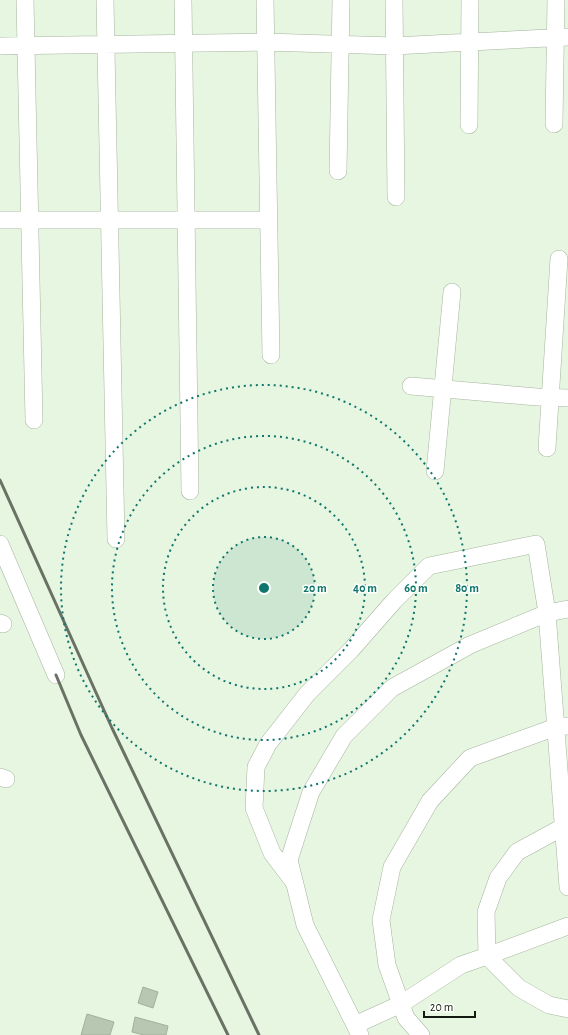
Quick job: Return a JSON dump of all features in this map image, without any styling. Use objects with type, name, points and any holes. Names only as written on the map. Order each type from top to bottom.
[{"type":"street","points":[[25,0],[34,420]]},
{"type":"street","points":[[105,0],[116,539]]},
{"type":"street","points":[[183,0],[190,492]]},
{"type":"street","points":[[264,0],[271,355]]},
{"type":"street","points":[[338,171],[341,0]]},
{"type":"street","points":[[394,0],[396,197]]},
{"type":"street","points":[[469,125],[470,0]]},
{"type":"street","points":[[554,124],[562,37],[556,0]]},
{"type":"street","points":[[0,46],[265,42],[394,46],[562,37]]},
{"type":"street","points":[[0,220],[269,220]]},
{"type":"street","points":[[547,448],[559,259]]},
{"type":"street","points":[[435,471],[452,292]]},
{"type":"street","points":[[411,386],[568,398]]},
{"type":"street","points":[[0,544],[56,675]]},
{"type":"street","points":[[294,882],[272,854],[254,808],[256,767],[268,744],[308,694],[351,650],[394,601],[429,566],[536,544],[562,727],[563,827],[568,887]]},
{"type":"street","points":[[568,609],[547,613],[470,646],[392,688],[344,736],[311,792],[289,860],[305,925],[358,1030],[461,965],[568,926]]},
{"type":"street","points":[[421,1035],[406,1018],[387,965],[381,920],[392,867],[430,801],[470,758],[562,727]]},
{"type":"street","points":[[563,827],[517,852],[498,878],[486,912],[487,956],[519,988],[548,1005],[568,1008]]},
{"type":"building","points":[[143,987],[158,992],[153,1008],[138,1003]]},
{"type":"building","points":[[87,1014],[114,1022],[110,1035],[81,1035]]},
{"type":"building","points":[[135,1017],[168,1026],[166,1035],[144,1035],[132,1032]]},
{"type":"railway","points":[[0,480],[112,728],[259,1035]]},
{"type":"railway","points":[[56,675],[81,735],[228,1035]]}]
